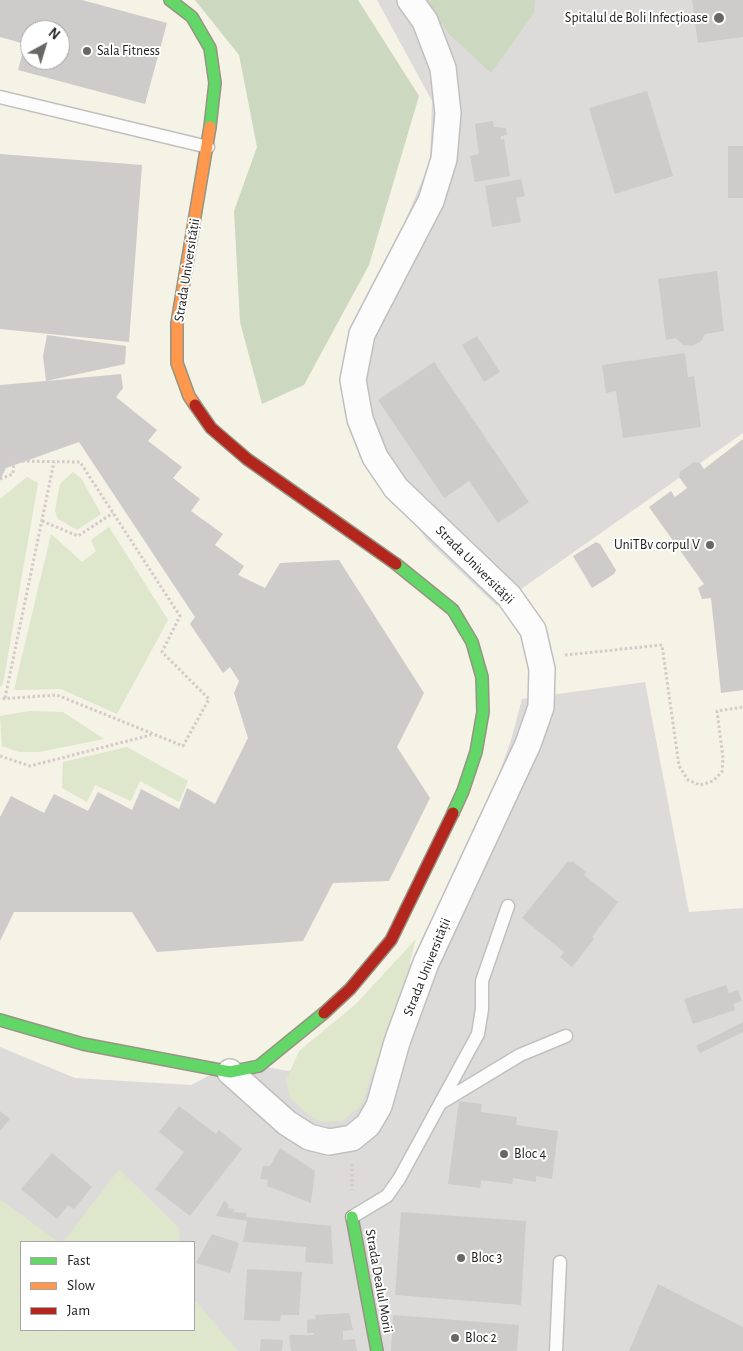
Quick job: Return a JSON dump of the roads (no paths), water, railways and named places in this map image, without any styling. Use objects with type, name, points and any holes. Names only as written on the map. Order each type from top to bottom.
[{"type":"street","name":"Strada Universității","points":[[0,1020],[83,1044],[230,1072],[259,1066],[350,989],[391,940],[463,791],[476,752],[483,712],[482,677],[472,642],[453,610],[413,576],[247,458],[211,428],[189,396],[177,363],[177,323],[208,147],[216,83],[210,48],[192,17],[170,0]]},
{"type":"street","name":"Strada Universității","points":[[230,1072],[287,1123],[309,1137],[330,1142],[352,1138],[368,1125],[379,1106],[397,1042],[426,963],[528,744],[541,707],[542,669],[533,630],[509,596],[396,488],[375,457],[360,420],[353,380],[362,334],[431,201],[444,159],[448,113],[443,68],[424,21],[410,0]]},
{"type":"street","name":"Strada Dealul Morii","points":[[352,1217],[377,1351]]},
{"type":"lane","points":[[0,97],[208,147]]},
{"type":"lane","points":[[352,1217],[372,1207],[387,1196],[442,1102],[478,1034],[482,1009],[482,981],[508,906]]},
{"type":"lane","points":[[442,1102],[520,1055],[566,1036]]},
{"type":"lane","points":[[556,1351],[560,1262]]},
{"type":"place","name":"Spitalul de Boli Infecțioase","points":[[719,18]]},
{"type":"place","name":"Sala Fitness","points":[[87,51]]},
{"type":"place","name":"UniTBv corpul V","points":[[710,545]]},
{"type":"place","name":"Bloc 4","points":[[504,1154]]},
{"type":"place","name":"Bloc 3","points":[[461,1258]]},
{"type":"place","name":"Bloc 2","points":[[455,1338]]}]
